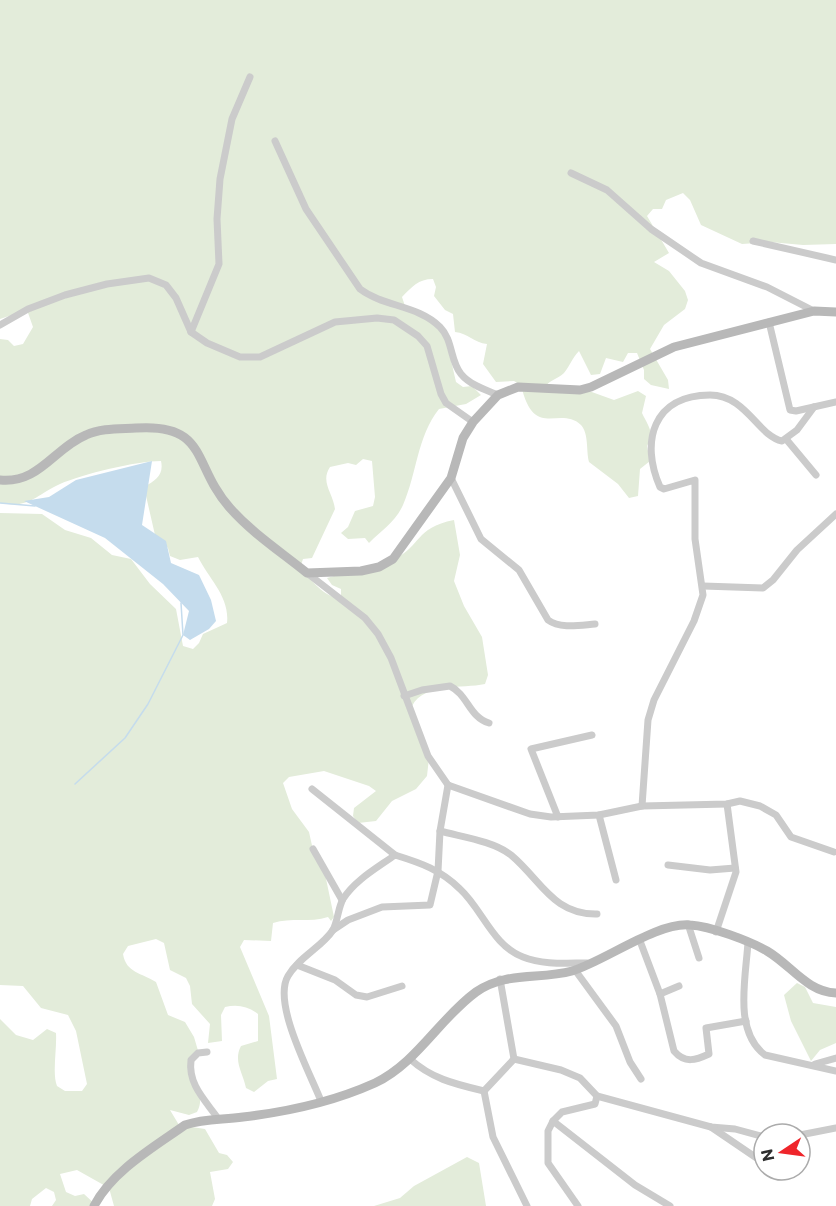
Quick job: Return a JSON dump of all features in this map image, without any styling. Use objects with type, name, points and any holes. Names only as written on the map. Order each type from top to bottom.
[{"type":"street","points":[[191,333],[219,264],[217,219],[220,179],[231,119],[250,77]]},
{"type":"street","points":[[275,141],[306,209],[360,289],[369,296],[407,307],[434,322],[446,335],[460,374],[469,382],[498,395]]},
{"type":"street","points":[[571,173],[607,190],[651,229],[691,257],[767,287],[814,311]]},
{"type":"street","points":[[753,241],[836,260]]},
{"type":"street","points":[[0,325],[28,309],[65,296],[107,284],[149,278],[166,285],[176,298],[191,333],[207,343],[250,359],[260,357],[335,322],[357,319],[394,320],[412,331],[427,346],[441,393],[447,403],[473,422]]},
{"type":"street","points":[[307,573],[361,571],[387,564],[408,540],[451,478],[463,438],[473,422],[498,395],[518,387],[580,390],[591,387],[665,351],[814,311],[836,312]]},
{"type":"street","points":[[769,322],[788,406],[793,411],[836,402]]},
{"type":"street","points":[[642,806],[648,720],[654,700],[694,621],[703,595],[697,565],[695,480],[664,489],[660,487],[653,463],[652,430],[666,410],[675,404],[711,395],[731,400],[749,413],[779,441],[786,439],[797,430],[814,407]]},
{"type":"street","points":[[0,480],[26,477],[41,470],[72,443],[91,433],[151,427],[176,431],[193,445],[217,493],[230,509],[365,618],[378,634],[391,658],[428,756],[448,785],[530,814],[558,817],[599,815],[642,806],[727,804],[740,801],[766,808],[776,815],[791,837],[834,852]]},
{"type":"street","points":[[786,439],[816,475]]},
{"type":"street","points":[[451,478],[481,539],[519,570],[548,620],[554,624],[565,625],[595,624]]},
{"type":"street","points":[[703,586],[763,588],[773,580],[797,550],[836,514]]},
{"type":"street","points":[[404,696],[422,690],[450,686],[462,694],[477,718],[489,723]]},
{"type":"street","points":[[558,817],[531,749],[592,735]]},
{"type":"street","points":[[321,1101],[283,1000],[284,987],[297,964],[332,930],[348,920],[382,907],[428,907],[433,899],[438,871],[440,831],[448,785]]},
{"type":"street","points":[[312,789],[395,855],[428,864],[438,871],[461,890],[512,952],[523,958],[550,963],[587,963]]},
{"type":"street","points":[[716,932],[735,882],[727,804]]},
{"type":"street","points":[[599,815],[616,879]]},
{"type":"street","points":[[440,831],[510,854],[562,906],[583,914],[597,914]]},
{"type":"street","points":[[313,849],[342,900]]},
{"type":"street","points":[[332,930],[342,900],[362,879],[395,855]]},
{"type":"street","points":[[668,865],[710,870],[735,868]]},
{"type":"street","points":[[688,924],[699,958]]},
{"type":"street","points":[[94,1206],[100,1193],[113,1180],[185,1125],[218,1117],[251,1116],[321,1101],[377,1082],[410,1059],[462,1002],[500,979],[544,976],[575,970],[666,929],[688,924],[748,942],[768,951],[816,988],[836,993]]},
{"type":"street","points":[[640,940],[660,994],[674,1051],[685,1059],[695,1061],[710,1054],[706,1028],[746,1021]]},
{"type":"street","points":[[748,942],[746,1021],[750,1038],[756,1048],[765,1055],[816,1064],[836,1071]]},
{"type":"street","points":[[297,964],[335,980],[356,995],[367,997],[402,986]]},
{"type":"street","points":[[575,970],[616,1026],[630,1062],[641,1078]]},
{"type":"street","points":[[500,979],[514,1059]]},
{"type":"street","points":[[660,994],[679,986]]},
{"type":"street","points":[[207,1052],[198,1053],[191,1060],[192,1076],[197,1090],[218,1117]]},
{"type":"street","points":[[816,1064],[836,1058]]},
{"type":"street","points":[[410,1059],[426,1073],[441,1080],[484,1091]]},
{"type":"street","points":[[484,1091],[514,1059]]},
{"type":"street","points":[[514,1059],[561,1070],[580,1078],[597,1096],[711,1127],[735,1129],[752,1134]]},
{"type":"street","points":[[484,1091],[493,1137],[527,1206]]},
{"type":"street","points":[[578,1206],[548,1163],[548,1131],[553,1120],[562,1112],[595,1104],[597,1096]]},
{"type":"street","points":[[553,1120],[635,1185],[667,1205]]},
{"type":"street","points":[[711,1127],[752,1154]]},
{"type":"street","points":[[812,1133],[836,1128]]},
{"type":"green space","points":[[0,0],[836,0],[836,244],[803,245],[770,242],[742,244],[701,225],[690,200],[683,193],[666,200],[662,209],[653,209],[647,216],[669,253],[654,262],[669,271],[685,291],[688,300],[685,309],[664,325],[650,349],[668,380],[669,389],[651,385],[644,379],[644,370],[637,353],[628,353],[623,362],[606,358],[600,374],[591,375],[579,351],[564,373],[548,383],[544,389],[589,391],[614,400],[638,391],[646,396],[642,413],[651,433],[647,446],[650,461],[640,469],[638,496],[629,498],[618,484],[589,462],[586,438],[581,425],[564,418],[540,417],[526,402],[521,385],[514,381],[496,382],[483,364],[487,344],[455,332],[453,314],[445,310],[434,296],[436,287],[433,279],[419,282],[402,297],[405,306],[444,330],[456,382],[463,387],[472,386],[481,395],[466,404],[439,409],[426,431],[408,493],[400,511],[369,543],[365,538],[348,539],[341,533],[348,527],[355,511],[373,506],[375,497],[372,461],[363,459],[356,465],[348,463],[330,467],[326,478],[335,509],[312,558],[303,559],[300,568],[324,592],[341,598],[341,589],[332,585],[327,578],[394,559],[410,549],[425,532],[441,523],[454,520],[460,555],[454,581],[464,606],[482,637],[488,675],[485,684],[435,690],[418,698],[412,706],[429,758],[427,776],[416,789],[392,801],[376,821],[358,823],[353,816],[354,808],[376,791],[369,786],[324,771],[289,777],[283,783],[292,809],[309,832],[315,859],[325,874],[334,917],[331,921],[328,917],[273,923],[271,941],[244,940],[240,947],[269,1016],[277,1079],[268,1081],[254,1092],[246,1088],[239,1067],[238,1057],[241,1046],[258,1041],[258,1014],[242,1006],[225,1007],[221,1015],[222,1041],[208,1043],[210,1024],[192,1004],[190,986],[186,978],[170,970],[164,943],[156,939],[128,946],[123,954],[131,969],[156,982],[168,1015],[185,1022],[194,1037],[199,1054],[189,1070],[199,1091],[199,1107],[197,1112],[189,1115],[170,1110],[179,1125],[205,1129],[219,1153],[227,1155],[233,1162],[228,1169],[210,1172],[215,1199],[212,1206],[114,1206],[109,1188],[77,1170],[60,1174],[66,1192],[75,1196],[84,1194],[97,1206],[52,1206],[56,1200],[54,1192],[46,1188],[32,1199],[30,1206],[0,1206],[0,1019],[16,1035],[33,1040],[47,1029],[56,1033],[57,1086],[65,1091],[82,1091],[87,1084],[76,1031],[68,1015],[41,1008],[23,986],[0,985],[0,513],[42,514],[65,530],[91,538],[112,555],[131,559],[150,584],[176,609],[183,646],[193,649],[203,634],[227,623],[227,614],[218,588],[198,557],[180,560],[170,556],[168,548],[155,535],[144,487],[160,474],[161,461],[124,466],[82,476],[60,484],[25,503],[0,503],[0,339],[8,340],[14,346],[23,344],[33,327],[27,310],[0,319]]},
{"type":"green space","points":[[797,983],[805,987],[813,1003],[836,1007],[836,1043],[820,1050],[811,1061],[791,1021],[784,995]]},
{"type":"green space","points":[[467,1157],[479,1163],[486,1206],[374,1206],[400,1198],[414,1186]]},
{"type":"water","points":[[152,461],[142,525],[166,541],[171,563],[199,575],[211,600],[216,621],[209,629],[190,640],[183,635],[189,611],[163,584],[105,538],[24,501],[49,497],[76,480]]},
{"type":"waterway","points":[[0,503],[35,506]]},
{"type":"waterway","points":[[75,784],[125,738],[148,704],[183,635],[181,603]]}]
